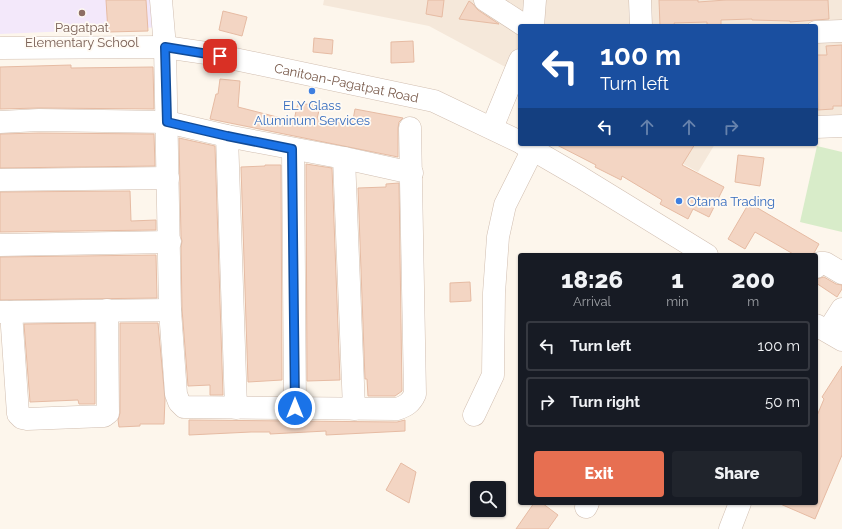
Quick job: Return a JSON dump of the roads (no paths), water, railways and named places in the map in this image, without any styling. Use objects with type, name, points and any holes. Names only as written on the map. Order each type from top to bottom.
[{"type":"street","points":[[161,0],[165,47],[170,242],[170,310],[176,394],[178,402],[184,407],[397,409],[412,401],[415,394],[410,128]]},
{"type":"street","points":[[485,0],[522,24]]},
{"type":"street","points":[[533,24],[536,0]]},
{"type":"street","points":[[640,0],[641,24]]},
{"type":"street","points":[[818,32],[842,31]]},
{"type":"street","name":"Canitoan-Pagatpat Road","points":[[0,48],[165,47],[206,53],[434,101],[518,141]]},
{"type":"street","points":[[492,128],[518,65]]},
{"type":"street","points":[[0,122],[39,120],[167,122],[227,136],[344,158],[412,173]]},
{"type":"street","points":[[818,127],[842,126]]},
{"type":"street","points":[[227,136],[236,408]]},
{"type":"street","points":[[474,415],[493,375],[494,293],[498,237],[505,205],[525,146]]},
{"type":"street","name":"Canitoan-Pagatpat Road","points":[[527,146],[704,253]]},
{"type":"street","points":[[292,149],[295,408]]},
{"type":"street","points":[[344,158],[354,409]]},
{"type":"street","points":[[0,180],[168,178]]},
{"type":"street","points":[[0,245],[170,242]]},
{"type":"street","points":[[818,265],[825,262],[842,273]]},
{"type":"street","points":[[829,332],[842,309]]},
{"type":"street","points":[[107,310],[108,413],[104,416],[22,418],[18,414],[6,312],[107,310],[170,310]]},
{"type":"street","points":[[730,529],[739,505]]},
{"type":"place","name":"Pagatpat Elementary School","points":[[82,13]]},
{"type":"place","name":"ELY Glass Aluminum Services","points":[[312,91]]},
{"type":"place","name":"Otama Trading","points":[[679,201]]}]
